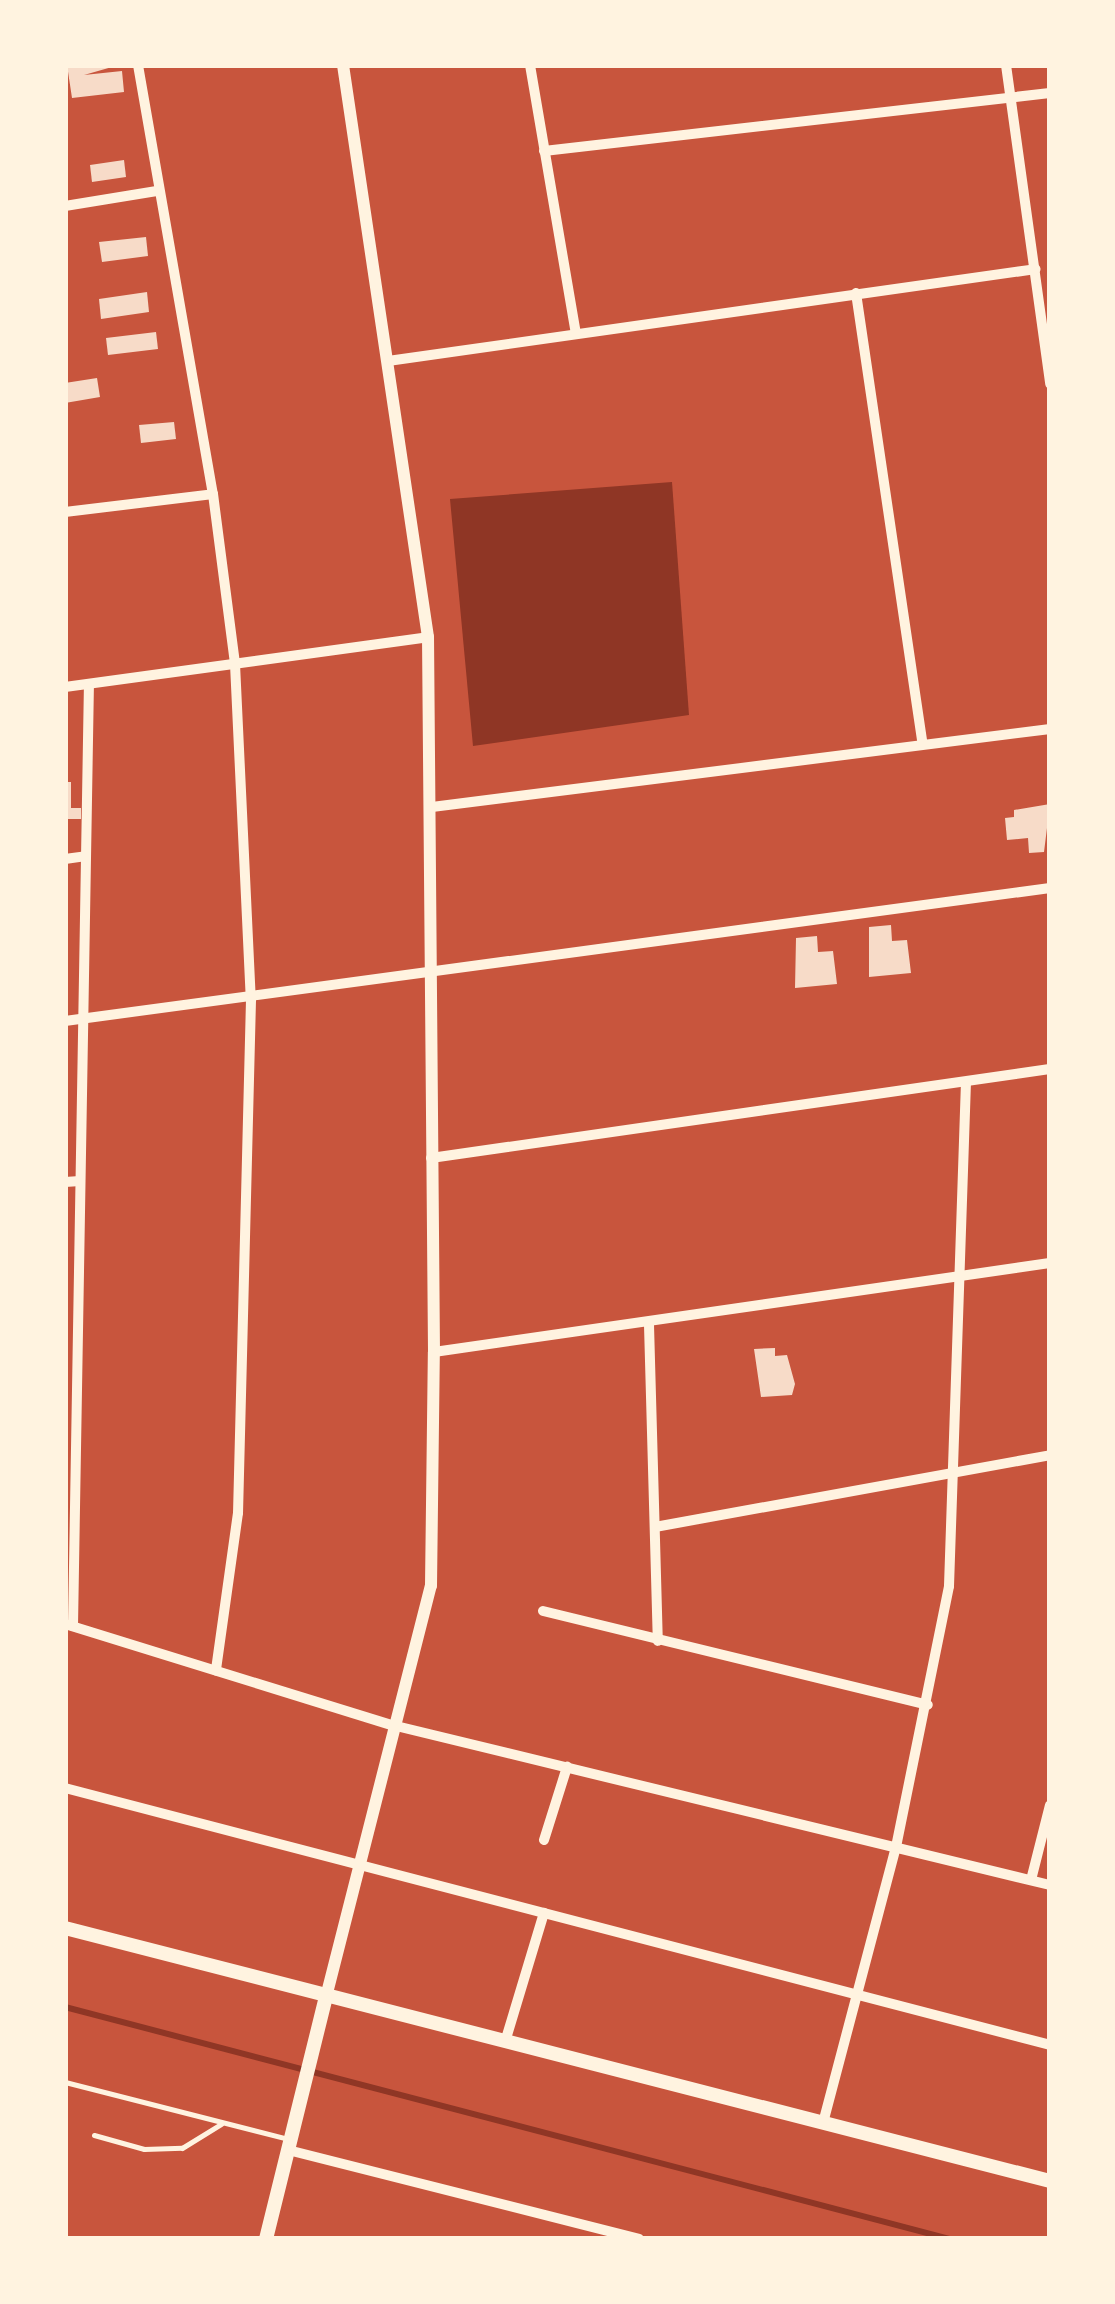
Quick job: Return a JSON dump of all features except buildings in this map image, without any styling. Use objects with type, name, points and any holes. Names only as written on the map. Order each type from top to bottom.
[{"type":"main road","points":[[65,1928],[1050,2181]]},
{"type":"main road","points":[[266,2239],[326,1997]]},
{"type":"street","points":[[138,65],[157,192],[213,494],[235,664],[250,1000],[238,1512],[216,1670]]},
{"type":"street","points":[[326,1997],[392,1725],[431,1586],[434,1352],[428,638],[343,65]]},
{"type":"street","points":[[530,65],[576,333]]},
{"type":"street","points":[[1006,65],[1050,384]]},
{"type":"street","points":[[544,151],[1050,93]]},
{"type":"street","points":[[65,206],[157,192]]},
{"type":"street","points":[[388,360],[1036,269]]},
{"type":"street","points":[[856,293],[923,744]]},
{"type":"street","points":[[65,512],[213,494]]},
{"type":"street","points":[[65,688],[428,638]]},
{"type":"street","points":[[89,684],[69,1624],[392,1725],[1050,1885]]},
{"type":"street","points":[[432,807],[1050,729]]},
{"type":"street","points":[[65,858],[86,856]]},
{"type":"street","points":[[65,1021],[250,1000],[430,971],[1050,888]]},
{"type":"street","points":[[431,1158],[1050,1070]]},
{"type":"street","points":[[823,2124],[896,1847],[928,1706],[948,1586],[957,1472],[966,1082]]},
{"type":"street","points":[[65,1182],[80,1181]]},
{"type":"street","points":[[434,1352],[649,1325],[1050,1263]]},
{"type":"street","points":[[649,1325],[658,1642]]},
{"type":"street","points":[[655,1527],[1050,1455]]},
{"type":"street","points":[[543,1611],[928,1706]]},
{"type":"street","points":[[544,1840],[567,1767]]},
{"type":"street","points":[[65,1788],[1050,2045]]},
{"type":"street","points":[[1032,1880],[1050,1805]]},
{"type":"street","points":[[505,2042],[544,1914]]},
{"type":"street","points":[[289,2145],[639,2239]]},
{"type":"lane","points":[[65,2082],[224,2122],[289,2145]]},
{"type":"lane","points":[[94,2135],[144,2149],[182,2148],[224,2122]]},
{"type":"shaded area","points":[[672,482],[689,715],[473,746],[450,499]]},
{"type":"waterway","points":[[65,2007],[950,2239]]}]
